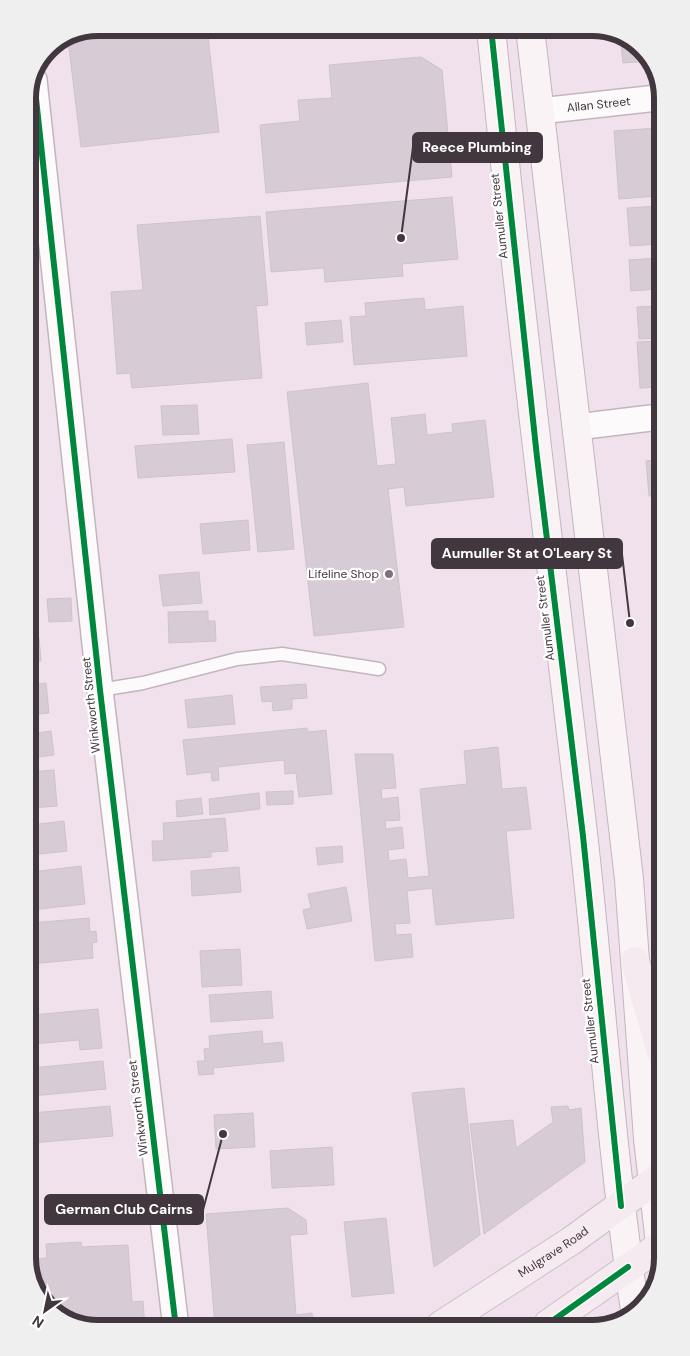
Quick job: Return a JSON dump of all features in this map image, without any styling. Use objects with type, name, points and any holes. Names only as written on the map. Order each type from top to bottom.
[{"type":"main road","name":"Aumuller Street","points":[[492,36],[536,448],[583,836],[621,1206],[634,1304]]},
{"type":"main road","points":[[531,36],[629,880],[635,962],[654,1149]]},
{"type":"main road","points":[[583,836],[602,832],[607,821],[600,759],[607,690]]},
{"type":"main road","points":[[635,962],[654,1027]]},
{"type":"main road","name":"Mulgrave Road","points":[[449,1320],[621,1206],[654,1180]]},
{"type":"main road","points":[[567,1320],[628,1267],[654,1254]]},
{"type":"street","name":"Winkworth Street","points":[[36,98],[100,690],[174,1320]]},
{"type":"street","name":"Allan Street","points":[[540,111],[654,98]]},
{"type":"street","points":[[577,427],[654,418]]},
{"type":"lane","points":[[100,690],[143,684],[236,658],[282,654],[379,669]]},
{"type":"building","points":[[98,36],[208,36],[219,132],[81,147],[69,44],[86,37]]},
{"type":"building","points":[[621,44],[633,52],[642,62],[623,63]]},
{"type":"building","points":[[421,57],[442,70],[452,177],[266,193],[260,125],[300,121],[298,100],[332,98],[329,65]]},
{"type":"building","points":[[654,128],[654,196],[619,199],[614,131]]},
{"type":"building","points":[[452,197],[458,259],[402,264],[403,276],[325,282],[324,268],[271,272],[266,212]]},
{"type":"building","points":[[654,206],[654,244],[630,246],[627,208]]},
{"type":"building","points":[[260,216],[268,305],[256,306],[262,378],[132,388],[130,373],[117,374],[111,292],[143,290],[137,225]]},
{"type":"building","points":[[654,258],[654,289],[631,291],[629,260]]},
{"type":"building","points":[[424,298],[425,310],[463,306],[467,356],[354,365],[350,317],[366,316],[365,303]]},
{"type":"building","points":[[654,306],[654,338],[639,339],[637,307]]},
{"type":"building","points":[[341,320],[343,342],[307,345],[305,323]]},
{"type":"building","points":[[654,341],[654,387],[640,388],[637,342]]},
{"type":"building","points":[[368,383],[377,466],[396,464],[391,418],[425,414],[427,435],[453,432],[452,424],[485,420],[494,497],[406,506],[404,487],[388,489],[404,627],[314,636],[287,392]]},
{"type":"building","points":[[197,405],[199,434],[163,435],[161,406]]},
{"type":"building","points":[[232,439],[235,472],[138,478],[135,446]]},
{"type":"building","points":[[284,442],[294,549],[258,552],[247,445]]},
{"type":"building","points":[[654,460],[654,496],[649,496],[646,461]]},
{"type":"building","points":[[248,520],[250,550],[203,554],[200,524]]},
{"type":"building","points":[[199,572],[202,603],[163,606],[159,575]]},
{"type":"building","points":[[71,598],[72,621],[49,622],[47,599]]},
{"type":"building","points":[[208,611],[208,621],[215,621],[216,641],[169,643],[168,612]]},
{"type":"building","points":[[36,638],[39,638],[41,661],[36,661]]},
{"type":"building","points":[[46,683],[49,713],[36,714],[36,684]]},
{"type":"building","points":[[306,684],[307,698],[292,699],[292,709],[273,711],[272,701],[262,702],[260,687]]},
{"type":"building","points":[[232,695],[235,724],[188,728],[185,700]]},
{"type":"building","points":[[307,728],[308,732],[326,730],[332,794],[299,797],[296,773],[285,774],[284,760],[218,767],[219,780],[212,781],[211,772],[187,775],[183,740]]},
{"type":"building","points":[[51,731],[54,755],[36,757],[36,733]]},
{"type":"building","points":[[498,747],[502,789],[526,787],[531,829],[506,831],[514,918],[436,925],[432,888],[407,891],[410,923],[395,924],[396,935],[411,934],[413,957],[375,961],[355,754],[393,754],[396,788],[381,789],[382,799],[398,797],[400,820],[385,821],[386,829],[402,827],[404,848],[388,850],[389,861],[406,859],[408,878],[429,876],[420,789],[467,784],[464,751]]},
{"type":"building","points":[[54,770],[57,806],[36,808],[36,772]]},
{"type":"building","points":[[293,791],[293,804],[267,805],[266,792]]},
{"type":"building","points":[[259,793],[260,809],[210,815],[209,799]]},
{"type":"building","points":[[201,798],[203,814],[177,817],[176,801]]},
{"type":"building","points":[[225,818],[228,851],[211,852],[211,857],[153,861],[152,841],[164,841],[163,823]]},
{"type":"building","points":[[64,821],[67,851],[36,854],[36,824]]},
{"type":"building","points":[[342,846],[343,862],[318,865],[316,848]]},
{"type":"building","points":[[81,866],[85,904],[36,909],[36,871]]},
{"type":"building","points":[[239,867],[241,892],[192,896],[191,871]]},
{"type":"building","points":[[346,887],[352,921],[307,929],[303,910],[311,908],[308,894]]},
{"type":"building","points":[[89,918],[90,932],[96,931],[97,942],[92,943],[93,958],[36,964],[36,923]]},
{"type":"building","points":[[240,949],[242,985],[202,987],[200,951]]},
{"type":"building","points":[[271,991],[273,1018],[211,1022],[209,995]]},
{"type":"building","points":[[98,1009],[102,1048],[80,1050],[79,1040],[36,1044],[36,1015]]},
{"type":"building","points":[[262,1031],[263,1044],[282,1042],[284,1061],[213,1068],[214,1074],[199,1075],[197,1061],[205,1061],[204,1049],[210,1048],[209,1036]]},
{"type":"building","points":[[103,1061],[106,1089],[36,1096],[36,1068]]},
{"type":"building","points":[[464,1088],[480,1235],[434,1267],[412,1093]]},
{"type":"building","points":[[110,1106],[113,1136],[36,1143],[36,1113]]},
{"type":"building","points":[[568,1106],[569,1110],[581,1108],[585,1162],[484,1234],[470,1124],[513,1120],[516,1148],[553,1122],[551,1107]]},
{"type":"building","points":[[253,1113],[255,1147],[216,1149],[214,1115]]},
{"type":"building","points":[[332,1147],[334,1185],[272,1188],[270,1151]]},
{"type":"building","points":[[288,1208],[306,1220],[307,1234],[290,1235],[296,1315],[312,1313],[313,1320],[214,1320],[206,1214]]},
{"type":"building","points":[[386,1218],[394,1293],[352,1297],[344,1222]]},
{"type":"building","points":[[81,1242],[82,1247],[128,1245],[132,1302],[143,1301],[144,1320],[94,1320],[70,1313],[70,1286],[43,1286],[41,1282],[36,1259],[47,1258],[46,1244]]},
{"type":"cycle path","points":[[492,36],[537,457],[583,836],[621,1206]]},
{"type":"cycle path","points":[[36,98],[100,690],[175,1320]]},
{"type":"cycle path","points":[[554,1320],[628,1267]]},
{"type":"place","name":"Reece Plumbing","points":[[401,238]]},
{"type":"place","name":"Lifeline Shop","points":[[389,574]]},
{"type":"place","name":"Aumuller St at O'Leary St","points":[[630,623]]},
{"type":"place","name":"German Club Cairns","points":[[223,1134]]}]
